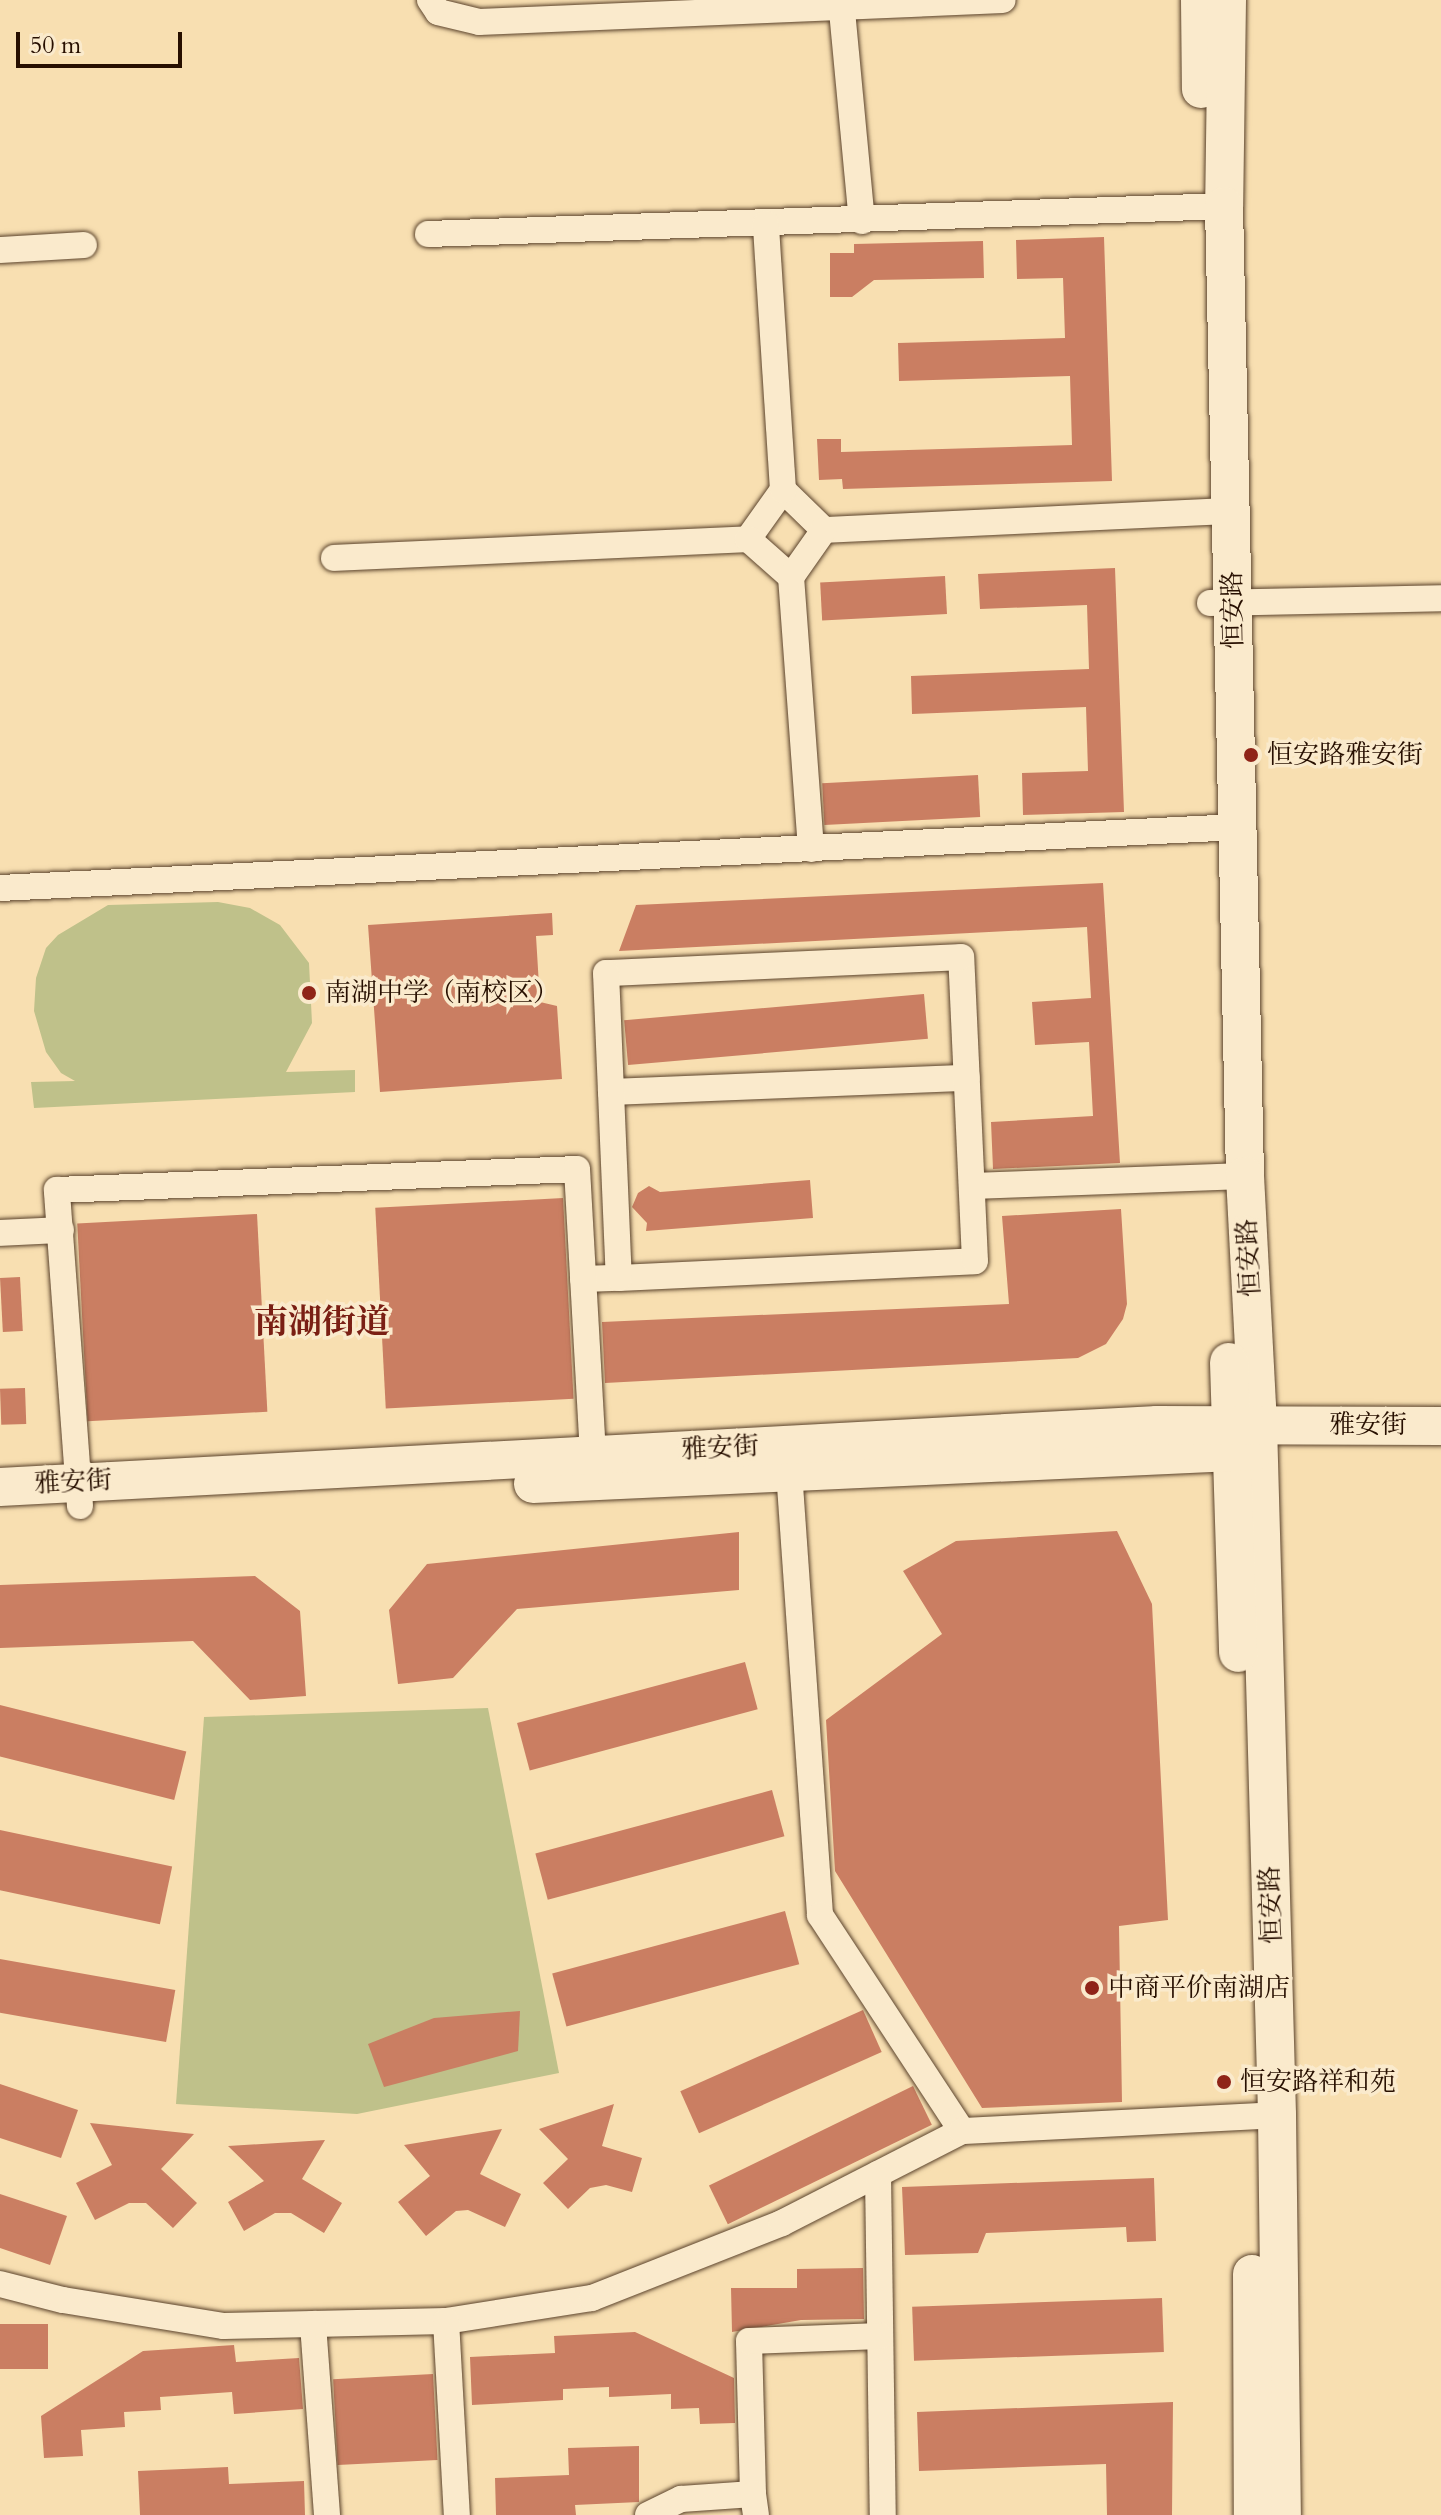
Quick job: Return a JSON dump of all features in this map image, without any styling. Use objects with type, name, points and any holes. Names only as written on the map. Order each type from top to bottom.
[{"type":"main road","name":"恒安路","points":[[1200,0],[1213,207],[1234,1177],[1245,1438],[1264,2115],[1282,2515]]},
{"type":"main road","name":"恒安路","points":[[1213,207],[1227,0]]},
{"type":"main road","name":"雅安街","points":[[594,1468],[789,1471],[1441,1426]]},
{"type":"main road","name":"雅安街","points":[[0,1487],[79,1494],[1245,1438],[1441,1448]]},
{"type":"main road","name":"雅安街","points":[[0,1510],[79,1494]]},
{"type":"main road","name":"恒安路","points":[[1253,2515],[1264,2115]]},
{"type":"street","points":[[430,0],[438,12],[479,22],[842,4],[1003,0]]},
{"type":"street","points":[[842,4],[862,221]]},
{"type":"street","points":[[428,234],[1213,207]]},
{"type":"street","points":[[748,539],[783,490],[766,224]]},
{"type":"street","points":[[0,250],[84,245]]},
{"type":"street","points":[[783,490],[824,530],[1219,512]]},
{"type":"street","points":[[811,849],[791,577],[824,530]]},
{"type":"street","points":[[334,558],[748,539],[791,577]]},
{"type":"street","points":[[1222,603],[1441,598]]},
{"type":"street","points":[[0,888],[1226,828]]},
{"type":"street","points":[[583,1279],[619,1278],[975,1261],[961,957],[606,973],[619,1278]]},
{"type":"street","points":[[611,1092],[967,1078]]},
{"type":"street","points":[[79,1494],[57,1190],[577,1169],[594,1468]]},
{"type":"street","points":[[972,1186],[1234,1177]]},
{"type":"street","points":[[0,1233],[61,1230]]},
{"type":"street","points":[[789,1471],[820,1915],[962,2131]]},
{"type":"street","points":[[0,2284],[63,2300],[224,2326],[446,2321],[592,2298],[782,2223],[962,2131],[1264,2115]]},
{"type":"street","points":[[878,2174],[883,2515]]},
{"type":"street","points":[[446,2321],[457,2515]]},
{"type":"street","points":[[313,2324],[327,2515]]},
{"type":"street","points":[[648,2515],[681,2499],[755,2504],[749,2341],[880,2336]]},
{"type":"green space","points":[[218,902],[250,908],[280,925],[309,963],[312,1023],[286,1072],[355,1070],[355,1092],[34,1108],[31,1082],[75,1081],[61,1073],[46,1052],[34,1011],[36,978],[46,948],[58,935],[108,905]]},
{"type":"green space","points":[[488,1708],[559,2073],[357,2114],[176,2104],[204,1717]]},
{"type":"building","points":[[1104,237],[1112,481],[843,489],[842,479],[819,480],[817,439],[841,439],[841,452],[1072,445],[1070,376],[899,381],[898,343],[1065,338],[1063,278],[1017,279],[1016,240]]},
{"type":"building","points":[[983,241],[984,278],[874,280],[852,297],[830,297],[830,253],[854,253],[854,244]]},
{"type":"building","points":[[1115,568],[1124,812],[1023,815],[1022,773],[1088,771],[1086,707],[912,714],[911,676],[1089,669],[1087,605],[980,609],[978,574]]},
{"type":"building","points":[[945,576],[947,614],[822,620],[820,583]]},
{"type":"building","points":[[978,775],[980,817],[824,825],[822,783]]},
{"type":"building","points":[[1103,883],[1120,1163],[993,1169],[991,1122],[1093,1116],[1089,1042],[1035,1045],[1032,1002],[1091,998],[1087,927],[619,951],[636,905]]},
{"type":"building","points":[[552,913],[553,935],[536,936],[540,1002],[557,1006],[562,1079],[380,1092],[368,925]]},
{"type":"building","points":[[924,994],[928,1039],[628,1065],[624,1020]]},
{"type":"building","points":[[810,1180],[813,1218],[646,1231],[647,1223],[632,1207],[638,1193],[649,1186],[660,1192]]},
{"type":"building","points":[[563,1198],[574,1399],[386,1409],[375,1208]]},
{"type":"building","points":[[1121,1209],[1127,1304],[1123,1319],[1106,1344],[1078,1358],[605,1383],[602,1322],[1009,1304],[1002,1216]]},
{"type":"building","points":[[257,1214],[267,1412],[88,1421],[77,1223]]},
{"type":"building","points":[[20,1277],[23,1331],[3,1332],[0,1278]]},
{"type":"building","points":[[25,1388],[26,1424],[1,1425],[0,1389]]},
{"type":"building","points":[[1117,1531],[1152,1604],[1168,1920],[1119,1926],[1122,2102],[982,2108],[835,1871],[826,1720],[942,1634],[903,1571],[956,1541]]},
{"type":"building","points":[[739,1532],[739,1590],[517,1609],[453,1678],[398,1684],[389,1610],[427,1564]]},
{"type":"building","points":[[255,1576],[300,1611],[306,1696],[250,1700],[193,1641],[0,1648],[0,1585]]},
{"type":"building","points":[[745,1662],[758,1709],[530,1770],[517,1723]]},
{"type":"building","points":[[0,1705],[186,1751],[174,1800],[0,1757]]},
{"type":"building","points":[[772,1790],[784,1836],[548,1900],[535,1853]]},
{"type":"building","points":[[0,1830],[172,1867],[160,1924],[0,1890]]},
{"type":"building","points":[[785,1911],[799,1964],[566,2027],[552,1973]]},
{"type":"building","points":[[0,1959],[175,1990],[166,2042],[0,2013]]},
{"type":"building","points":[[863,2010],[882,2052],[699,2133],[680,2091]]},
{"type":"building","points":[[520,2011],[518,2051],[384,2087],[368,2044],[434,2018]]},
{"type":"building","points":[[0,2084],[78,2110],[61,2158],[0,2138]]},
{"type":"building","points":[[913,2086],[932,2125],[728,2224],[709,2186]]},
{"type":"building","points":[[614,2104],[602,2146],[642,2158],[632,2192],[606,2185],[590,2188],[568,2209],[543,2183],[568,2159],[539,2129]]},
{"type":"building","points":[[90,2123],[194,2134],[161,2169],[197,2203],[173,2228],[146,2203],[129,2203],[95,2220],[76,2183],[112,2165]]},
{"type":"building","points":[[502,2129],[480,2174],[521,2194],[505,2227],[468,2210],[456,2211],[426,2236],[398,2202],[430,2176],[404,2145]]},
{"type":"building","points":[[325,2140],[302,2179],[342,2203],[324,2233],[291,2213],[275,2213],[244,2231],[228,2202],[264,2181],[228,2146]]},
{"type":"building","points":[[1154,2178],[1156,2241],[1127,2242],[1126,2227],[986,2233],[978,2253],[905,2255],[902,2187]]},
{"type":"building","points":[[0,2194],[67,2216],[50,2265],[0,2248]]},
{"type":"building","points":[[863,2268],[864,2319],[801,2320],[732,2332],[731,2288],[797,2288],[797,2269]]},
{"type":"building","points":[[1162,2298],[1164,2352],[914,2361],[912,2307]]},
{"type":"building","points":[[0,2324],[48,2324],[48,2369],[0,2369]]},
{"type":"building","points":[[635,2332],[734,2378],[735,2423],[700,2424],[699,2408],[671,2409],[671,2394],[609,2397],[609,2387],[563,2389],[563,2400],[472,2405],[470,2357],[555,2353],[554,2336]]},
{"type":"building","points":[[234,2345],[236,2362],[299,2358],[303,2409],[234,2414],[232,2392],[160,2397],[161,2410],[124,2412],[125,2427],[81,2430],[83,2456],[44,2458],[41,2416],[143,2351]]},
{"type":"building","points":[[433,2374],[438,2460],[338,2465],[333,2379]]},
{"type":"building","points":[[1173,2402],[1172,2515],[1107,2515],[1106,2464],[919,2471],[917,2412]]},
{"type":"building","points":[[639,2446],[639,2502],[575,2505],[576,2515],[496,2515],[495,2478],[569,2475],[568,2448]]},
{"type":"building","points":[[228,2467],[229,2484],[304,2481],[305,2515],[140,2515],[138,2471]]},
{"type":"place","name":"恒安路雅安街","points":[[1251,755]]},
{"type":"place","name":"南湖中学（南校区）","points":[[309,993]]},
{"type":"place","name":"中商平价南湖店","points":[[1092,1988]]},
{"type":"place","name":"恒安路祥和苑","points":[[1224,2082]]},
{"type":"district","name":"南湖街道","points":[[322,1323]]}]
